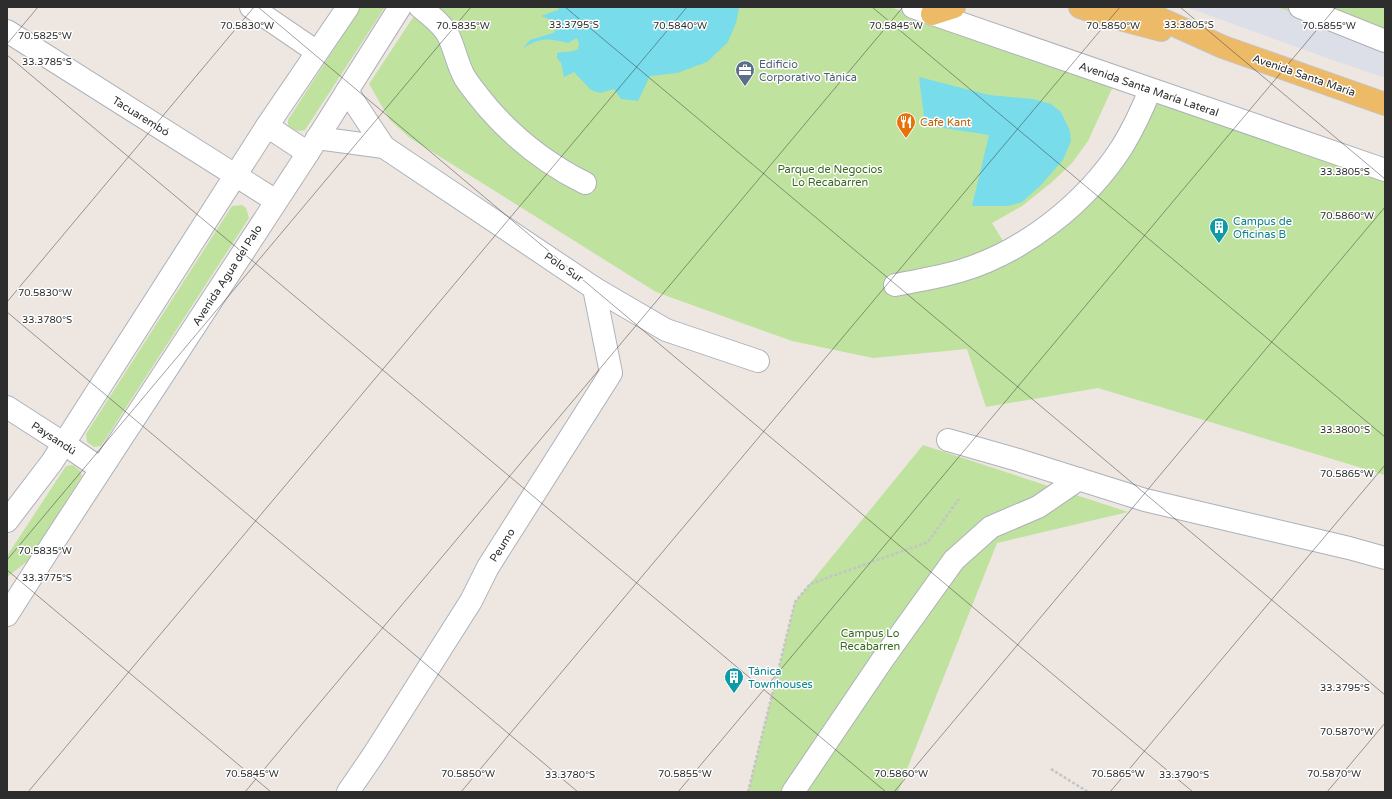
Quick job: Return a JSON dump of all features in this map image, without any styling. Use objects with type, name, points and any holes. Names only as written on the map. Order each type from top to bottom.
[{"type":"main road","points":[[922,10],[954,7]]},
{"type":"main road","name":"Avenida Santa María","points":[[1080,7],[1223,47],[1385,104]]},
{"type":"main road","name":"Avenida Santa María","points":[[1134,7],[1223,47]]},
{"type":"street","points":[[251,7],[317,52]]},
{"type":"street","points":[[7,521],[52,462],[267,126],[348,7]]},
{"type":"street","name":"Avenida Agua del Palo","points":[[7,615],[52,542],[313,146],[400,7]]},
{"type":"street","points":[[420,7],[434,18],[448,34],[465,77],[480,98],[503,125],[544,159],[585,183]]},
{"type":"street","points":[[1300,7],[1385,41]]},
{"type":"street","name":"Avenida Santa María Lateral","points":[[922,10],[1385,170]]},
{"type":"street","name":"Tacuarembó","points":[[7,31],[276,202]]},
{"type":"street","points":[[895,285],[928,280],[976,265],[1024,242],[1052,222],[1078,200],[1105,170],[1121,148],[1135,124],[1150,90]]},
{"type":"street","name":"Polo Sur","points":[[347,91],[384,147],[594,288],[666,330],[758,361]]},
{"type":"street","points":[[267,126],[313,146]]},
{"type":"street","name":"Polo Sur","points":[[313,146],[384,147]]},
{"type":"street","name":"Peumo","points":[[348,792],[378,748],[471,601],[488,567],[611,373],[594,288]]},
{"type":"street","name":"Paysandú","points":[[7,407],[101,469]]},
{"type":"street","points":[[948,440],[1145,500],[1385,558]]},
{"type":"street","points":[[793,792],[954,560],[991,527],[1038,507],[1079,479]]},
{"type":"street","name":"Avenida Agua del Palo","points":[[7,588],[52,542]]},
{"type":"path","points":[[748,792],[795,602],[810,584],[928,542],[959,499]]},
{"type":"path","points":[[1051,769],[1088,792]]},
{"type":"shaded area","points":[[1186,7],[1385,7],[1385,78],[1327,58]]},
{"type":"green space","points":[[361,7],[385,7],[305,130],[294,130],[288,125],[288,120]]},
{"type":"green space","name":"Parque de Negocios Lo Recabarren","points":[[420,7],[890,7],[1115,82],[1088,141],[1072,163],[1052,182],[1022,206],[992,223],[1003,241],[1005,251],[1078,200],[1148,96],[1385,180],[1385,475],[1098,388],[986,407],[967,349],[873,358],[792,341],[656,292],[410,138],[390,120],[369,84]]},
{"type":"green space","points":[[1277,7],[1385,7],[1385,45]]},
{"type":"green space","points":[[242,205],[246,208],[249,218],[101,446],[94,447],[87,442],[86,434],[232,206]]},
{"type":"green space","name":"Campus Lo Recabarren","points":[[923,445],[1128,512],[997,543],[898,792],[748,792],[795,602]]},
{"type":"green space","points":[[73,465],[80,471],[82,476],[29,560],[7,577],[7,556],[66,466]]},
{"type":"water","points":[[560,7],[739,8],[736,23],[728,42],[707,62],[677,73],[650,76],[638,101],[621,99],[614,89],[600,93],[591,90],[574,72],[564,77],[561,63],[557,58],[557,53],[578,49],[579,43],[577,38],[568,43],[550,39],[540,40],[523,48],[530,40],[553,33],[557,29],[557,22],[541,16],[558,10]]},
{"type":"water","points":[[919,77],[989,95],[1033,99],[1051,104],[1061,112],[1070,131],[1071,141],[1063,160],[1040,186],[1022,202],[1008,206],[972,206],[989,135],[925,125]]},
{"type":"place","name":"Edificio Corporativo Tánica","points":[[745,87]]},
{"type":"place","name":"Cafe Kant","points":[[906,139]]},
{"type":"place","name":"Campus de Oficinas B","points":[[1219,244]]},
{"type":"place","name":"Tánica Townhouses","points":[[734,694]]}]
